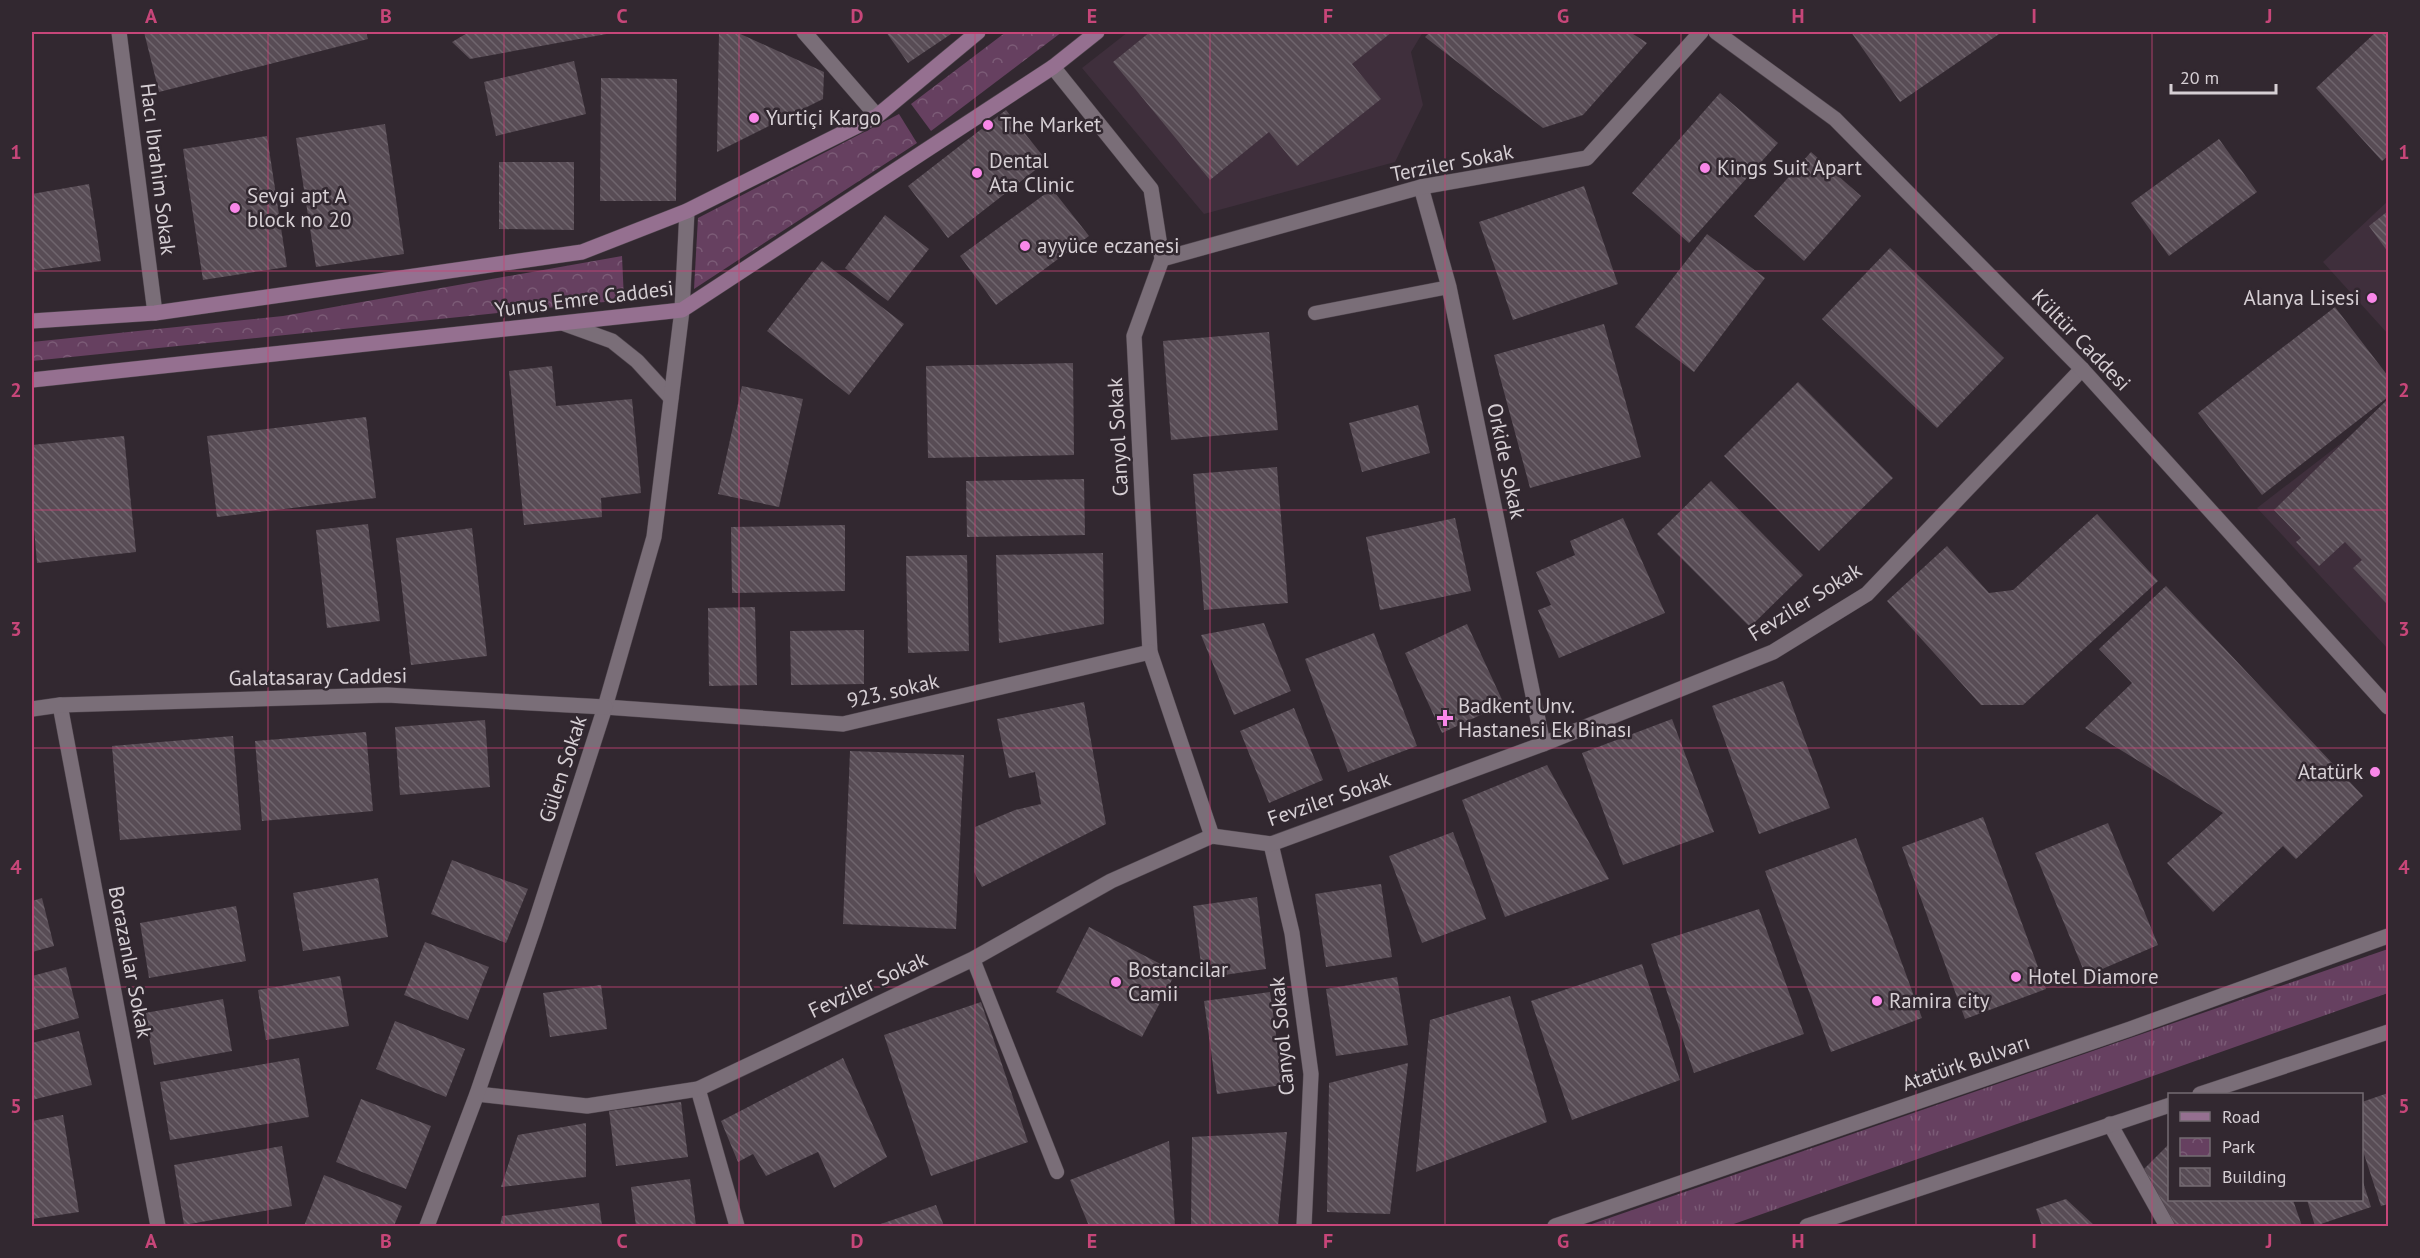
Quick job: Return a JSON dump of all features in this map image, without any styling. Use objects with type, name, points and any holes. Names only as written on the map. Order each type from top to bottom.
[{"type":"main road","points":[[32,321],[155,313],[582,252],[687,211],[877,116],[978,32]]},
{"type":"main road","name":"Yunus Emre Caddesi","points":[[32,380],[682,310],[1053,66],[1097,32]]},
{"type":"street","name":"Hacı Ibrahim Sokak","points":[[120,32],[155,313]]},
{"type":"street","points":[[804,32],[877,116]]},
{"type":"street","name":"Terziler Sokak","points":[[1162,259],[1421,187],[1587,158],[1701,32]]},
{"type":"street","name":"Kültür Caddesi","points":[[1716,32],[1835,119],[2082,369],[2388,707]]},
{"type":"street","name":"Canyol Sokak","points":[[1053,66],[1151,189],[1162,259],[1134,336],[1150,652],[1212,836]]},
{"type":"street","name":"Orkide Sokak","points":[[1421,187],[1449,287],[1543,744]]},
{"type":"street","name":"Gülen Sokak","points":[[427,1227],[477,1094],[535,924],[605,707],[654,537],[682,310],[687,211]]},
{"type":"street","points":[[565,324],[612,341],[636,361],[671,398]]},
{"type":"street","name":"Fevziler Sokak","points":[[477,1094],[586,1106],[698,1089],[973,959],[1112,881],[1212,836],[1271,844],[1543,744],[1773,652],[1866,594],[2082,369]]},
{"type":"street","name":"923. sokak","points":[[605,707],[843,724],[1150,652]]},
{"type":"street","name":"Galatasaray Caddesi","points":[[32,709],[60,705],[387,695],[605,707]]},
{"type":"street","name":"Borazanlar Sokak","points":[[60,705],[158,1227]]},
{"type":"street","name":"Canyol Sokak","points":[[1271,844],[1292,933],[1311,1074],[1304,1227]]},
{"type":"street","name":"Atatürk Bulvarı","points":[[1555,1227],[2130,1029],[2388,936]]},
{"type":"street","points":[[2206,1093],[2388,1032]]},
{"type":"street","points":[[698,1089],[737,1227]]},
{"type":"street","points":[[1807,1227],[2168,1105]]},
{"type":"street","points":[[2110,1124],[2167,1227]]},
{"type":"lane","points":[[1315,313],[1449,287]]},
{"type":"lane","points":[[973,959],[1057,1172]]},
{"type":"shaded area","points":[[1128,32],[1423,32],[1411,52],[1423,105],[1395,162],[1204,214],[1082,68]]},
{"type":"shaded area","name":"Alanya Lisesi","points":[[2388,201],[2388,334],[2323,262]]},
{"type":"shaded area","points":[[2388,407],[2388,649],[2257,508]]},
{"type":"green space","points":[[1006,32],[1062,32],[931,131],[911,104]]},
{"type":"green space","points":[[899,114],[917,143],[694,289],[698,218]]},
{"type":"green space","points":[[622,256],[624,300],[32,361],[32,342],[283,316]]},
{"type":"green space","points":[[2388,949],[2388,993],[1728,1226],[1586,1226]]},
{"type":"building","points":[[144,32],[366,32],[368,39],[159,92]]},
{"type":"building","points":[[469,32],[612,33],[470,59],[452,42]]},
{"type":"building","points":[[719,32],[736,32],[824,72],[823,99],[717,152]]},
{"type":"building","points":[[886,32],[954,32],[908,63]]},
{"type":"building","points":[[1150,32],[1392,32],[1352,64],[1381,99],[1297,166],[1269,132],[1210,180],[1113,62]]},
{"type":"building","points":[[1430,32],[1630,32],[1647,43],[1583,115],[1543,128],[1425,37]]},
{"type":"building","points":[[1851,32],[2002,32],[1900,102]]},
{"type":"building","points":[[2376,32],[2388,32],[2388,156],[2382,161],[2316,88]]},
{"type":"building","points":[[574,61],[586,114],[496,136],[484,82]]},
{"type":"building","points":[[601,78],[677,79],[676,201],[600,201]]},
{"type":"building","name":"Kings Suit Apart","points":[[1720,93],[1778,143],[1689,243],[1632,193]]},
{"type":"building","name":"Dental Ata Clinic","points":[[1006,110],[1047,161],[948,238],[908,186]]},
{"type":"building","points":[[385,124],[404,254],[316,267],[296,138]]},
{"type":"building","name":"Sevgi apt A block no 20","points":[[267,136],[287,267],[203,280],[183,149]]},
{"type":"building","points":[[2219,139],[2257,192],[2169,256],[2131,203]]},
{"type":"building","points":[[1811,152],[1861,196],[1804,261],[1754,216]]},
{"type":"building","points":[[499,162],[574,162],[574,230],[499,229]]},
{"type":"building","points":[[89,184],[101,261],[32,271],[32,194]]},
{"type":"building","points":[[1584,186],[1618,284],[1513,320],[1479,222]]},
{"type":"building","name":"ayyüce eczanesi","points":[[1052,189],[1089,236],[996,305],[960,256]]},
{"type":"building","points":[[2388,211],[2388,252],[2369,226]]},
{"type":"building","points":[[885,215],[929,249],[888,301],[845,268]]},
{"type":"building","points":[[1707,234],[1765,278],[1694,372],[1635,327]]},
{"type":"building","points":[[1890,248],[2004,358],[1937,428],[1822,319]]},
{"type":"building","points":[[822,261],[904,324],[849,395],[767,331]]},
{"type":"building","points":[[2335,307],[2388,376],[2388,397],[2262,495],[2198,413]]},
{"type":"building","points":[[1604,324],[1641,457],[1530,488],[1494,355]]},
{"type":"building","points":[[1269,332],[1278,430],[1171,440],[1163,341]]},
{"type":"building","points":[[1073,363],[1074,455],[928,458],[926,366]]},
{"type":"building","points":[[552,366],[556,406],[632,399],[641,493],[601,498],[602,517],[524,525],[509,371]]},
{"type":"building","points":[[1798,382],[1893,478],[1819,551],[1724,456]]},
{"type":"building","points":[[742,386],[803,399],[779,507],[718,494]]},
{"type":"building","points":[[2388,399],[2388,605],[2353,568],[2362,560],[2345,542],[2319,566],[2296,542],[2301,538],[2274,510]]},
{"type":"building","points":[[1418,405],[1430,453],[1362,472],[1349,423]]},
{"type":"building","points":[[366,417],[376,498],[217,517],[207,436]]},
{"type":"building","points":[[124,436],[136,552],[37,563],[32,505],[32,445]]},
{"type":"building","points":[[1277,467],[1288,603],[1204,610],[1193,474]]},
{"type":"building","points":[[1084,479],[1085,535],[967,537],[966,481]]},
{"type":"building","points":[[1711,481],[1803,575],[1750,627],[1657,534]]},
{"type":"building","points":[[2097,514],[2158,581],[2023,705],[1981,705],[1887,601],[1947,546],[1989,593],[2013,590]]},
{"type":"building","points":[[1455,518],[1471,591],[1380,610],[1366,537]]},
{"type":"building","points":[[1623,518],[1665,613],[1559,658],[1538,610],[1551,605],[1536,572],[1575,555],[1570,541]]},
{"type":"building","points":[[368,524],[380,621],[327,628],[316,530]]},
{"type":"building","points":[[845,525],[845,591],[732,593],[731,527]]},
{"type":"building","points":[[472,528],[487,656],[411,665],[396,538]]},
{"type":"building","points":[[1103,553],[1104,624],[999,643],[996,555]]},
{"type":"building","points":[[967,555],[969,651],[908,653],[906,556]]},
{"type":"building","points":[[2166,586],[2363,796],[2296,859],[2283,846],[2213,912],[2167,863],[2223,813],[2085,728],[2132,683],[2099,649]]},
{"type":"building","points":[[755,607],[757,685],[709,686],[708,608]]},
{"type":"building","points":[[1264,623],[1291,691],[1234,715],[1201,635]]},
{"type":"building","points":[[1467,624],[1504,704],[1442,733],[1405,653]]},
{"type":"building","points":[[864,630],[864,684],[791,685],[790,631]]},
{"type":"building","points":[[1374,633],[1417,746],[1348,772],[1305,659]]},
{"type":"building","points":[[1783,681],[1830,808],[1759,834],[1712,706]]},
{"type":"building","points":[[1084,702],[1106,824],[982,887],[974,872],[975,827],[1015,810],[1041,804],[1035,772],[1009,778],[997,719]]},
{"type":"building","points":[[1294,708],[1323,780],[1269,803],[1240,731]]},
{"type":"building","points":[[1672,719],[1714,832],[1623,865],[1582,753]]},
{"type":"building","points":[[485,720],[490,787],[400,795],[395,727]]},
{"type":"building","points":[[366,732],[373,811],[262,821],[255,741]]},
{"type":"building","points":[[233,736],[241,830],[120,840],[112,746]]},
{"type":"building","points":[[850,751],[964,755],[956,929],[843,924]]},
{"type":"building","points":[[1547,765],[1609,879],[1505,917],[1462,800]]},
{"type":"building","points":[[1983,817],[2046,989],[1965,1019],[1902,847]]},
{"type":"building","points":[[2108,823],[2158,945],[2086,976],[2035,853]]},
{"type":"building","points":[[1453,832],[1486,919],[1422,943],[1389,856]]},
{"type":"building","points":[[1856,838],[1922,1018],[1831,1052],[1765,871]]},
{"type":"building","points":[[452,860],[528,889],[506,943],[431,914]]},
{"type":"building","points":[[378,878],[388,937],[303,951],[293,893]]},
{"type":"building","points":[[1381,884],[1392,957],[1326,967],[1315,894]]},
{"type":"building","points":[[1257,897],[1266,969],[1203,978],[1193,906]]},
{"type":"building","points":[[42,898],[54,946],[32,952],[32,901]]},
{"type":"building","points":[[236,906],[246,961],[149,978],[140,923]]},
{"type":"building","points":[[1759,909],[1804,1034],[1694,1073],[1651,944]]},
{"type":"building","name":"Bostancilar Camii","points":[[1089,927],[1176,972],[1142,1037],[1056,992]]},
{"type":"building","points":[[425,942],[489,967],[468,1020],[404,995]]},
{"type":"building","points":[[1642,964],[1680,1080],[1572,1120],[1531,1001]]},
{"type":"building","points":[[66,967],[79,1018],[32,1031],[32,976]]},
{"type":"building","points":[[340,976],[349,1026],[266,1040],[258,990]]},
{"type":"building","points":[[1397,977],[1408,1045],[1336,1056],[1326,989]]},
{"type":"building","points":[[601,985],[607,1029],[550,1037],[543,993]]},
{"type":"building","points":[[1270,992],[1283,1085],[1217,1094],[1204,1001]]},
{"type":"building","points":[[1510,996],[1547,1122],[1416,1172],[1430,1020]]},
{"type":"building","points":[[223,999],[232,1051],[154,1065],[145,1013]]},
{"type":"building","points":[[981,1002],[1028,1142],[931,1176],[884,1035]]},
{"type":"building","points":[[395,1021],[465,1049],[446,1097],[376,1069]]},
{"type":"building","points":[[79,1031],[92,1085],[32,1100],[32,1043]]},
{"type":"building","points":[[299,1058],[309,1117],[170,1140],[160,1082]]},
{"type":"building","points":[[843,1058],[887,1157],[834,1188],[818,1152],[766,1176],[753,1154],[738,1162],[721,1121]]},
{"type":"building","points":[[1408,1063],[1390,1214],[1327,1212],[1329,1083]]},
{"type":"building","points":[[2388,1093],[2388,1204],[2381,1206],[2363,1151],[2363,1102]]},
{"type":"building","points":[[361,1099],[431,1126],[406,1189],[336,1162]]},
{"type":"building","points":[[681,1102],[688,1157],[616,1166],[609,1111]]},
{"type":"building","points":[[63,1115],[79,1212],[32,1219],[32,1121]]},
{"type":"building","points":[[586,1123],[586,1177],[501,1187],[518,1135]]},
{"type":"building","points":[[1287,1132],[1278,1226],[1191,1226],[1192,1137]]},
{"type":"building","points":[[1169,1141],[1175,1226],[1089,1226],[1070,1180]]},
{"type":"building","points":[[2168,1145],[2168,1201],[2293,1201],[2302,1226],[2173,1226],[2142,1171]]},
{"type":"building","points":[[282,1146],[292,1206],[184,1225],[174,1165]]},
{"type":"building","points":[[324,1175],[402,1206],[394,1226],[304,1226]]},
{"type":"building","points":[[690,1179],[696,1226],[636,1226],[631,1187]]},
{"type":"building","points":[[2363,1182],[2371,1207],[2315,1226],[2307,1201],[2363,1201]]},
{"type":"building","points":[[2066,1199],[2095,1226],[2042,1226],[2036,1209]]},
{"type":"building","points":[[599,1203],[602,1226],[500,1226],[502,1216]]},
{"type":"building","points":[[936,1205],[944,1226],[875,1226]]},
{"type":"place","name":"Yurtiçi Kargo","points":[[754,118]]},
{"type":"place","name":"The Market","points":[[988,125]]},
{"type":"place","name":"Kings Suit Apart","points":[[1705,168]]},
{"type":"place","name":"Dental Ata Clinic","points":[[977,173]]},
{"type":"place","name":"Sevgi apt A block no 20","points":[[235,208]]},
{"type":"place","name":"ayyüce eczanesi","points":[[1025,246]]},
{"type":"place","name":"Alanya Lisesi","points":[[2372,298]]},
{"type":"place","name":"Badkent Unv. Hastanesi Ek Binası","points":[[1445,718]]},
{"type":"place","name":"Atatürk","points":[[2375,772]]},
{"type":"place","name":"Hotel Diamore","points":[[2016,977]]},
{"type":"place","name":"Bostancilar Camii","points":[[1116,982]]},
{"type":"place","name":"Ramira city","points":[[1877,1001]]}]
